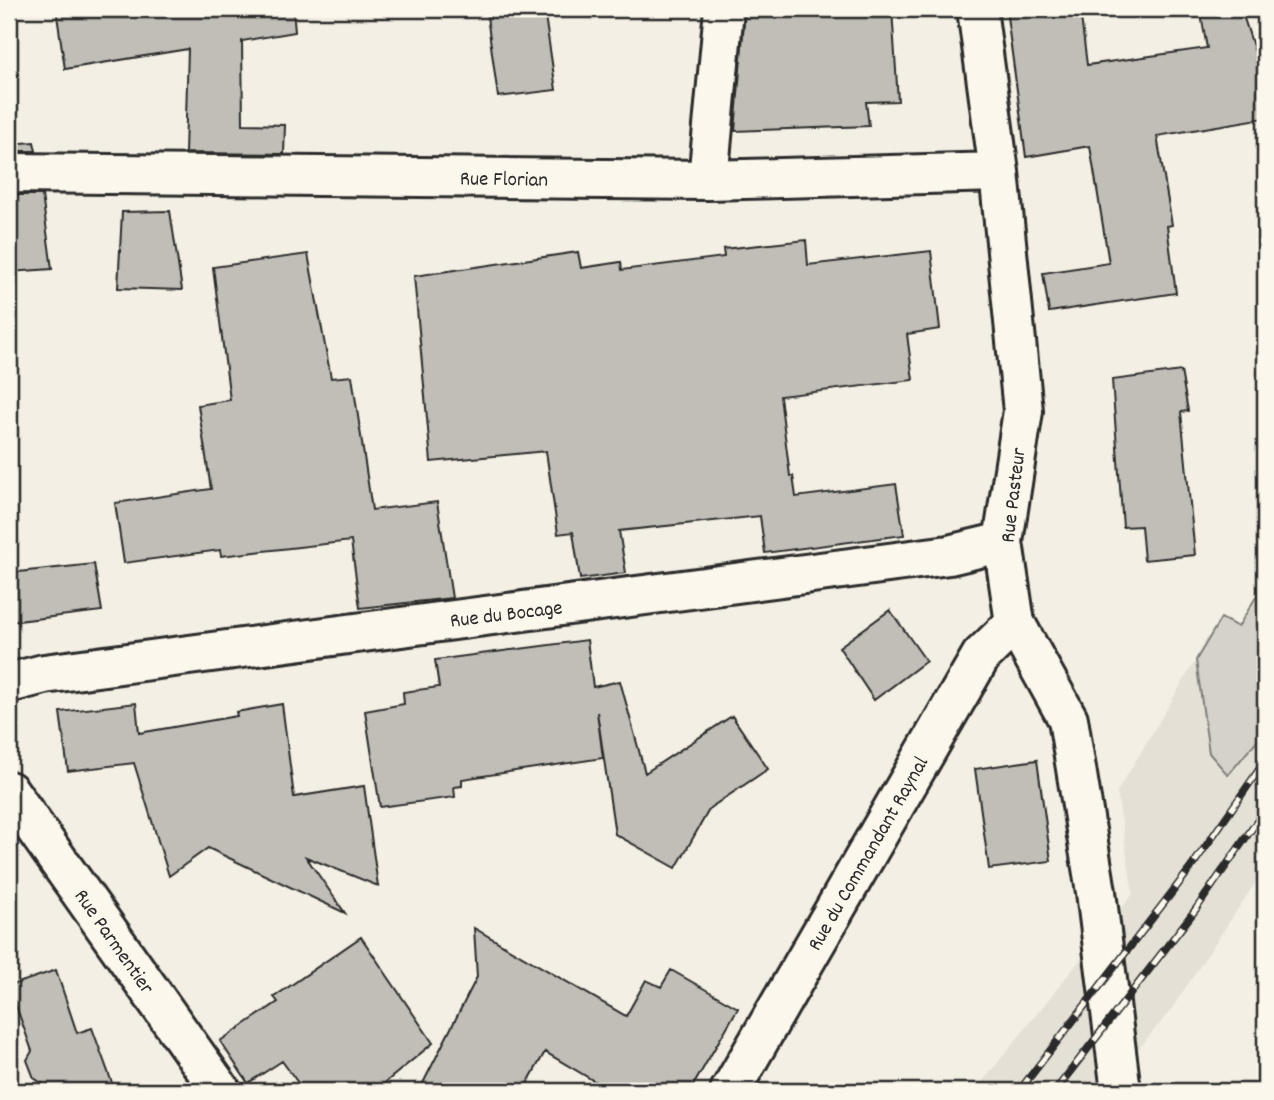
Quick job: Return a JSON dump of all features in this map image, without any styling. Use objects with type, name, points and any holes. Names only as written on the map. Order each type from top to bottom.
[{"type":"street","points":[[708,180],[724,9]]},
{"type":"street","name":"Rue Pasteur","points":[[977,9],[999,172],[1023,411],[1003,542],[1015,623],[1068,719],[1096,892],[1121,1091]]},
{"type":"street","name":"Rue Florian","points":[[9,173],[708,180],[999,172]]},
{"type":"street","name":"Rue du Bocage","points":[[9,683],[44,674],[949,555],[1003,542]]},
{"type":"street","name":"Rue du Commandant Raynal","points":[[730,1091],[981,656],[1015,623]]},
{"type":"street","name":"Rue Parmentier","points":[[9,791],[221,1091]]},
{"type":"shaded area","points":[[1265,582],[1265,868],[1170,1011],[1104,1091],[975,1091],[1133,894],[1117,792],[1221,618],[1238,627]]},
{"type":"shaded area","points":[[1265,582],[1265,731],[1228,775],[1209,753],[1196,660],[1221,618],[1238,627]]},
{"type":"building","points":[[56,9],[293,9],[295,32],[242,41],[243,124],[285,125],[284,154],[185,153],[188,49],[65,69]]},
{"type":"building","points":[[486,9],[544,9],[556,90],[498,97]]},
{"type":"building","points":[[745,9],[892,9],[898,101],[866,102],[869,126],[735,131]]},
{"type":"building","points":[[1006,9],[1080,9],[1087,65],[1207,48],[1200,9],[1241,9],[1265,83],[1265,118],[1157,136],[1172,225],[1167,226],[1176,293],[1049,312],[1043,273],[1109,263],[1090,146],[1026,157]]},
{"type":"building","points":[[34,142],[36,151],[9,151],[9,144]]},
{"type":"building","points":[[9,195],[42,195],[52,269],[9,272]]},
{"type":"building","points":[[170,211],[182,290],[118,288],[122,212]]},
{"type":"building","points":[[806,240],[808,265],[931,251],[940,329],[907,334],[913,380],[780,396],[790,476],[793,476],[796,497],[896,484],[904,535],[765,553],[760,516],[619,531],[626,573],[580,579],[573,532],[558,534],[546,451],[431,462],[414,276],[578,252],[581,268],[621,262],[622,270],[724,257],[723,249]]},
{"type":"building","points":[[308,254],[331,378],[352,376],[372,510],[437,502],[452,598],[360,608],[351,541],[221,556],[220,550],[124,563],[115,503],[211,489],[198,405],[230,400],[213,267]]},
{"type":"building","points":[[1181,371],[1188,411],[1181,412],[1195,555],[1144,560],[1141,526],[1123,527],[1112,380]]},
{"type":"building","points":[[94,564],[102,611],[9,622],[9,573]]},
{"type":"building","points":[[890,610],[926,661],[874,700],[839,647]]},
{"type":"building","points":[[587,640],[593,687],[620,681],[645,773],[732,716],[768,769],[710,808],[676,868],[615,834],[597,712],[603,758],[462,779],[462,786],[454,787],[455,797],[380,807],[365,711],[404,704],[403,692],[439,687],[435,660]]},
{"type":"building","points":[[136,703],[139,733],[237,716],[236,712],[282,704],[294,797],[364,786],[378,886],[306,857],[345,913],[208,848],[169,876],[134,763],[68,771],[60,712]]},
{"type":"building","points":[[1037,760],[1051,861],[989,869],[975,769]]},
{"type":"building","points":[[474,928],[626,1016],[646,980],[661,987],[671,970],[738,1008],[690,1091],[611,1091],[545,1052],[523,1091],[419,1091],[477,977]]},
{"type":"building","points":[[361,937],[433,1043],[375,1091],[304,1091],[282,1061],[248,1083],[220,1041],[278,1002],[274,997]]},
{"type":"building","points":[[56,970],[77,1033],[92,1028],[115,1091],[46,1091],[43,1084],[34,1078],[27,1060],[32,1051],[9,986]]},
{"type":"railway","points":[[1019,1091],[1190,869],[1265,761]]},
{"type":"railway","points":[[1055,1091],[1196,909],[1265,810]]}]
